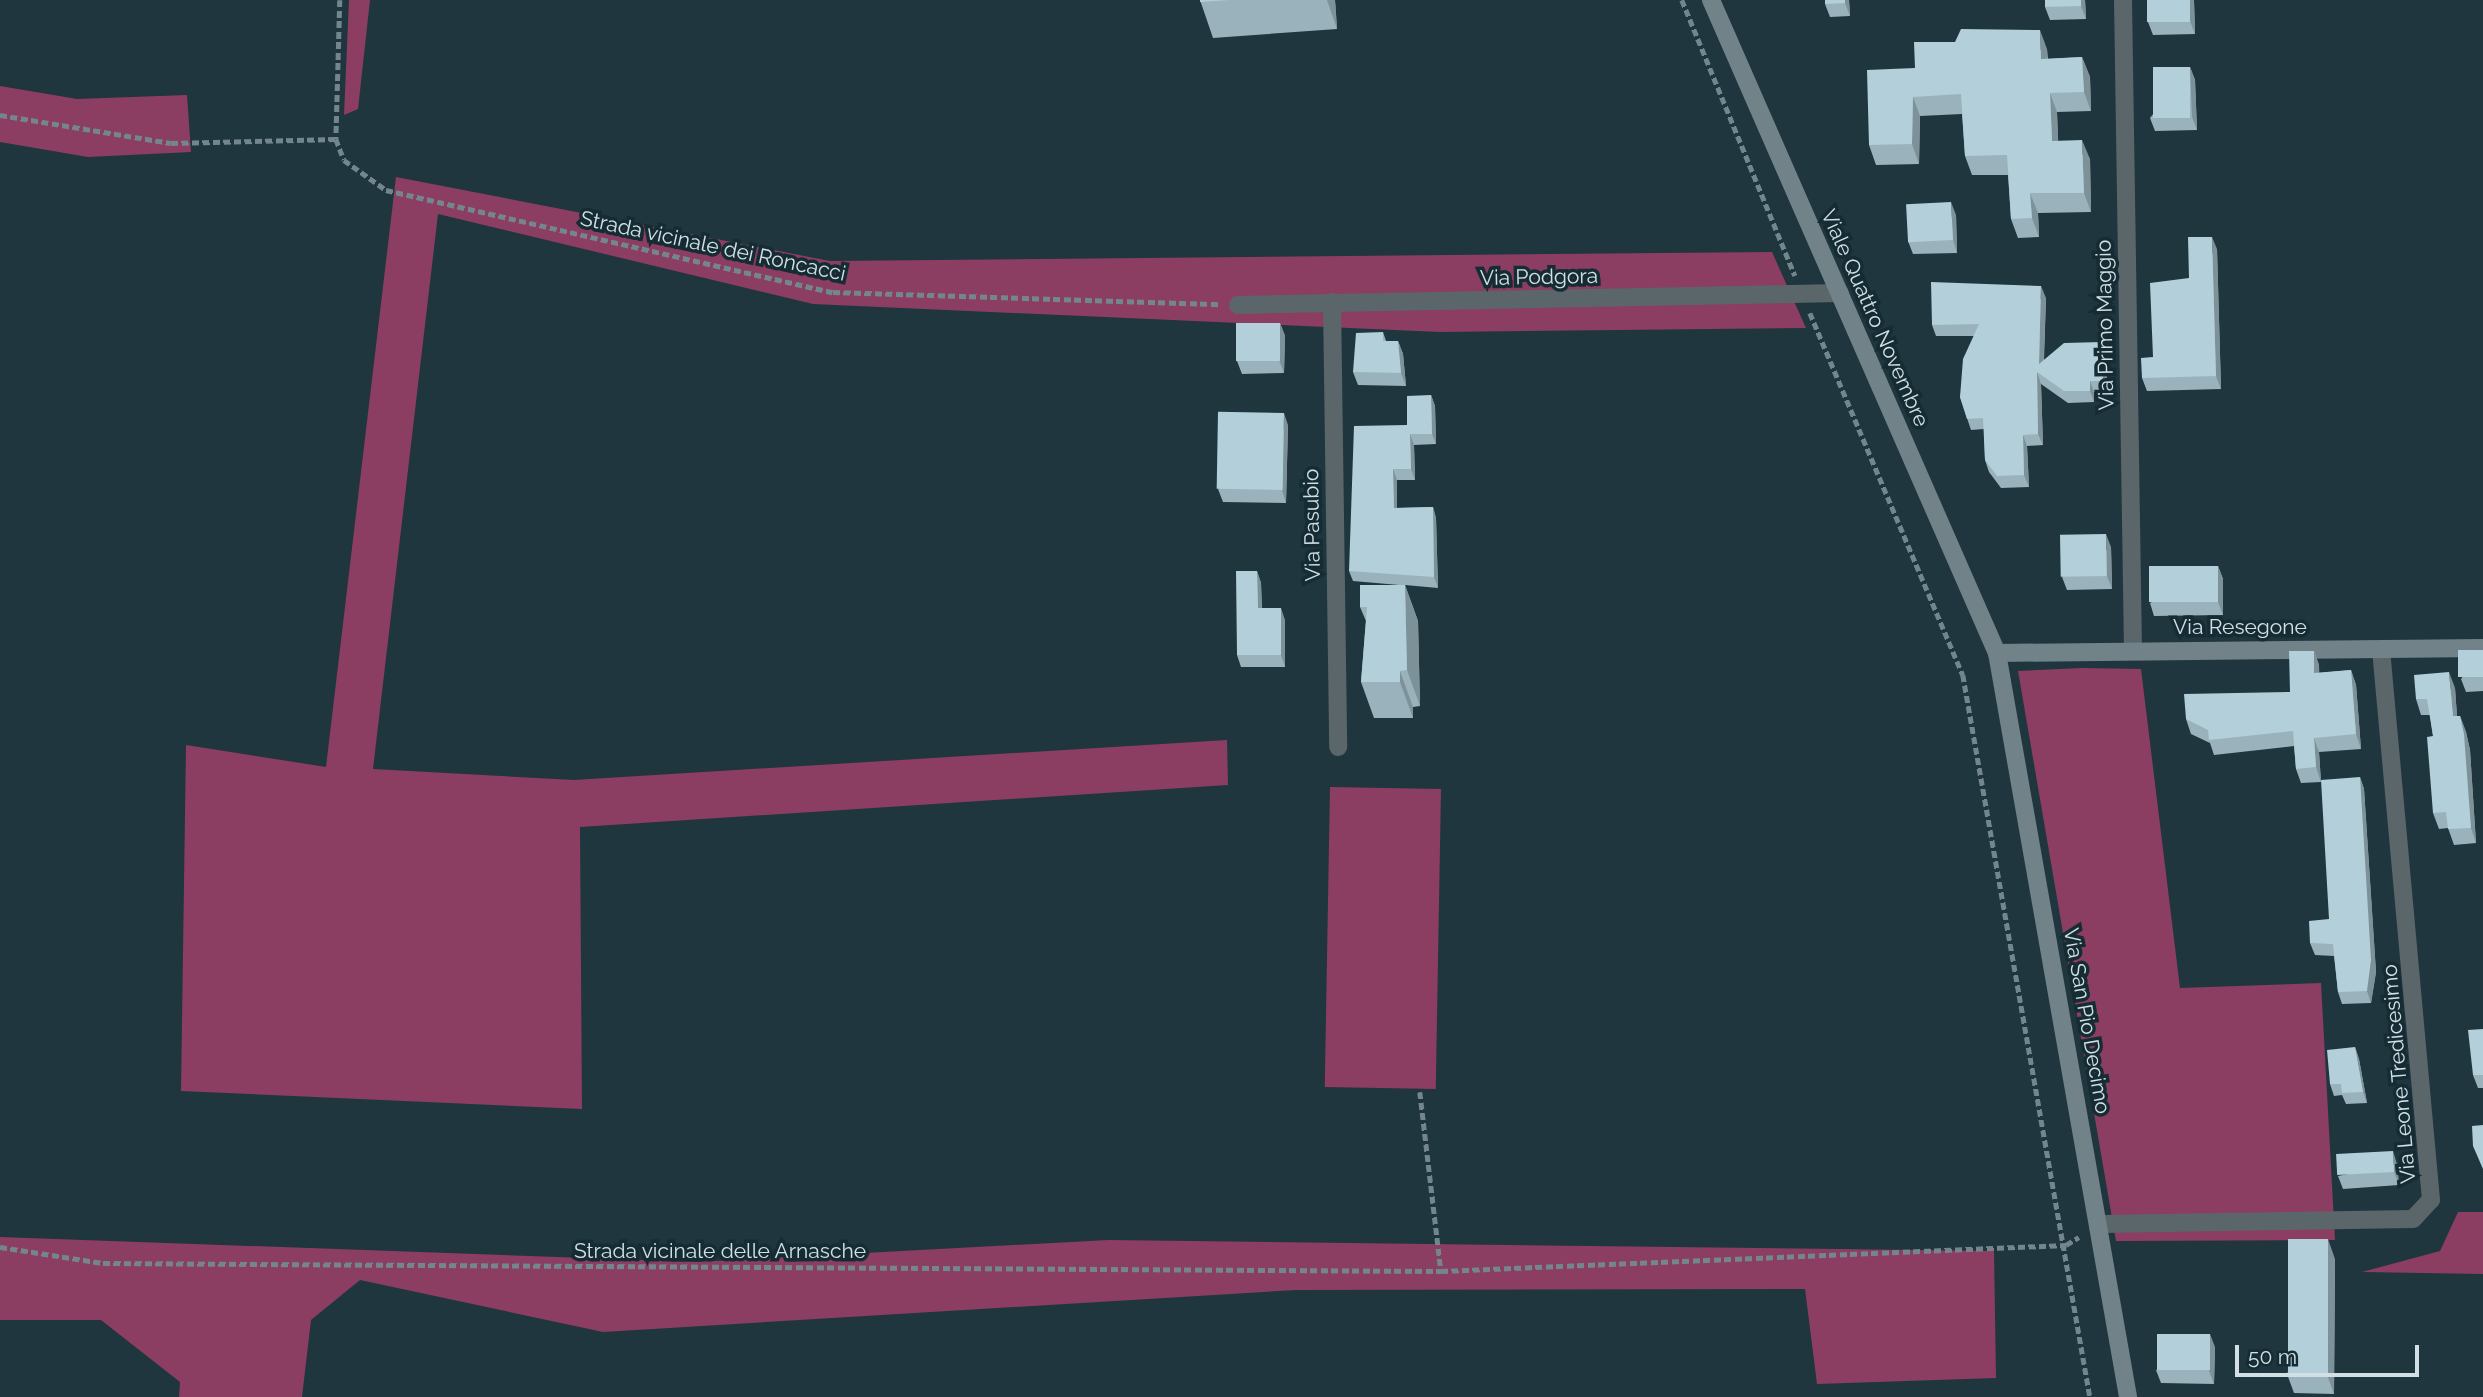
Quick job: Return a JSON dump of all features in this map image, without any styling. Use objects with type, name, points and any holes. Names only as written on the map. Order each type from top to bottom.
[{"type":"street","name":"Viale Quattro Novembre","points":[[1711,0],[1997,653]]},
{"type":"street","name":"Via Primo Maggio","points":[[2123,0],[2133,650]]},
{"type":"street","name":"Via Podgora","points":[[1238,305],[1803,297],[1840,293]]},
{"type":"street","name":"Via Pasubio","points":[[1332,302],[1338,747]]},
{"type":"street","name":"Via Resegone","points":[[1997,653],[2483,648]]},
{"type":"street","name":"Via Leone Tredicesimo","points":[[2101,1224],[2413,1219],[2431,1200],[2381,650]]},
{"type":"street","name":"Via San Pio Decimo","points":[[1997,653],[2101,1224],[2128,1397]]},
{"type":"path","points":[[0,115],[171,143],[336,139],[340,0]]},
{"type":"path","points":[[1682,0],[1803,297],[1964,675],[2090,1397]]},
{"type":"path","name":"Strada vicinale dei Roncacci","points":[[336,139],[344,160],[386,190],[833,292],[1238,305]]},
{"type":"path","points":[[1420,1092],[1441,1271]]},
{"type":"path","points":[[2064,1244],[2101,1224]]},
{"type":"path","name":"Strada vicinale delle Arnasche","points":[[0,1247],[103,1263],[1441,1271],[2064,1244]]},
{"type":"shaded area","points":[[349,0],[370,0],[358,109],[344,115]]},
{"type":"shaded area","points":[[0,86],[77,99],[187,95],[191,152],[88,157],[0,142]]},
{"type":"shaded area","points":[[396,177],[830,261],[1772,252],[1806,328],[1440,332],[813,304],[438,214],[373,769],[574,780],[1227,740],[1228,785],[580,827],[582,1109],[181,1091],[186,745],[326,767]]},
{"type":"shaded area","points":[[2141,669],[2180,988],[2321,983],[2335,1240],[2116,1241],[2018,671]]},
{"type":"shaded area","points":[[1330,787],[1441,789],[1436,1089],[1325,1087]]},
{"type":"shaded area","points":[[2458,1212],[2483,1212],[2483,1274],[2362,1272],[2440,1251]]},
{"type":"shaded area","points":[[0,1237],[697,1262],[1108,1240],[1994,1251],[1996,1378],[1817,1384],[1805,1289],[1296,1290],[603,1332],[360,1280],[311,1320],[302,1397],[179,1397],[180,1382],[101,1320],[0,1320]]},
{"type":"building","points":[[1825,0],[1845,0],[1845,3],[1825,4]]},
{"type":"building","points":[[2045,0],[2081,0],[2081,6],[2045,7]]},
{"type":"building","points":[[2147,0],[2190,0],[2190,22],[2147,22]]},
{"type":"building","points":[[1961,29],[2040,30],[2041,59],[2082,57],[2084,92],[2050,93],[2052,141],[2082,140],[2084,193],[2030,193],[2032,218],[2011,219],[2007,155],[1965,156],[1961,94],[1913,97],[1912,144],[1869,145],[1867,70],[1915,68],[1914,42],[1955,42]]},
{"type":"building","points":[[2153,67],[2190,67],[2190,118],[2153,118]]},
{"type":"building","points":[[1951,202],[1953,240],[1908,242],[1906,204]]},
{"type":"building","points":[[2188,237],[2212,237],[2216,376],[2142,378],[2141,358],[2153,357],[2150,283],[2189,278]]},
{"type":"building","points":[[1931,282],[2041,286],[2039,364],[2064,343],[2102,342],[2103,381],[2090,381],[2090,391],[2064,391],[2037,372],[2038,434],[2023,435],[2024,475],[1997,476],[1985,460],[1983,418],[1967,419],[1960,397],[1963,359],[1979,324],[1932,325]]},
{"type":"building","points":[[1236,323],[1280,323],[1280,361],[1236,361]]},
{"type":"building","points":[[1383,332],[1383,341],[1398,341],[1401,373],[1353,372],[1356,333]]},
{"type":"building","points":[[1431,395],[1432,434],[1410,434],[1411,469],[1393,469],[1394,508],[1433,507],[1434,577],[1349,571],[1354,426],[1407,425],[1407,396]]},
{"type":"building","points":[[1218,412],[1284,413],[1283,490],[1217,489]]},
{"type":"building","points":[[2106,534],[2107,576],[2061,577],[2060,535]]},
{"type":"building","points":[[2149,566],[2218,566],[2218,602],[2149,602]]},
{"type":"building","points":[[1236,571],[1257,571],[1258,608],[1281,608],[1281,655],[1237,655]]},
{"type":"building","points":[[1360,585],[1405,585],[1407,670],[1400,671],[1400,682],[1361,682],[1367,607],[1360,607]]},
{"type":"building","points":[[2458,650],[2483,650],[2483,677],[2458,677]]},
{"type":"building","points":[[2289,651],[2314,651],[2314,673],[2351,670],[2356,734],[2314,738],[2316,767],[2296,769],[2293,731],[2209,740],[2208,730],[2186,719],[2184,694],[2290,692]]},
{"type":"building","points":[[2449,672],[2453,716],[2460,716],[2464,734],[2471,828],[2448,829],[2446,812],[2433,813],[2427,737],[2433,736],[2427,699],[2416,699],[2414,675]]},
{"type":"building","points":[[2360,777],[2371,960],[2367,991],[2338,992],[2333,944],[2310,943],[2309,921],[2329,919],[2321,780]]},
{"type":"building","points":[[2483,1029],[2483,1075],[2473,1075],[2468,1030]]},
{"type":"building","points":[[2355,1047],[2363,1092],[2342,1093],[2341,1084],[2330,1084],[2327,1050]]},
{"type":"building","points":[[2483,1125],[2483,1169],[2473,1146],[2472,1126]]},
{"type":"building","points":[[2393,1151],[2394,1172],[2337,1175],[2336,1154]]},
{"type":"building","points":[[2288,1239],[2328,1239],[2328,1375],[2288,1375]]},
{"type":"building","points":[[2157,1334],[2210,1334],[2210,1370],[2157,1370]]}]
